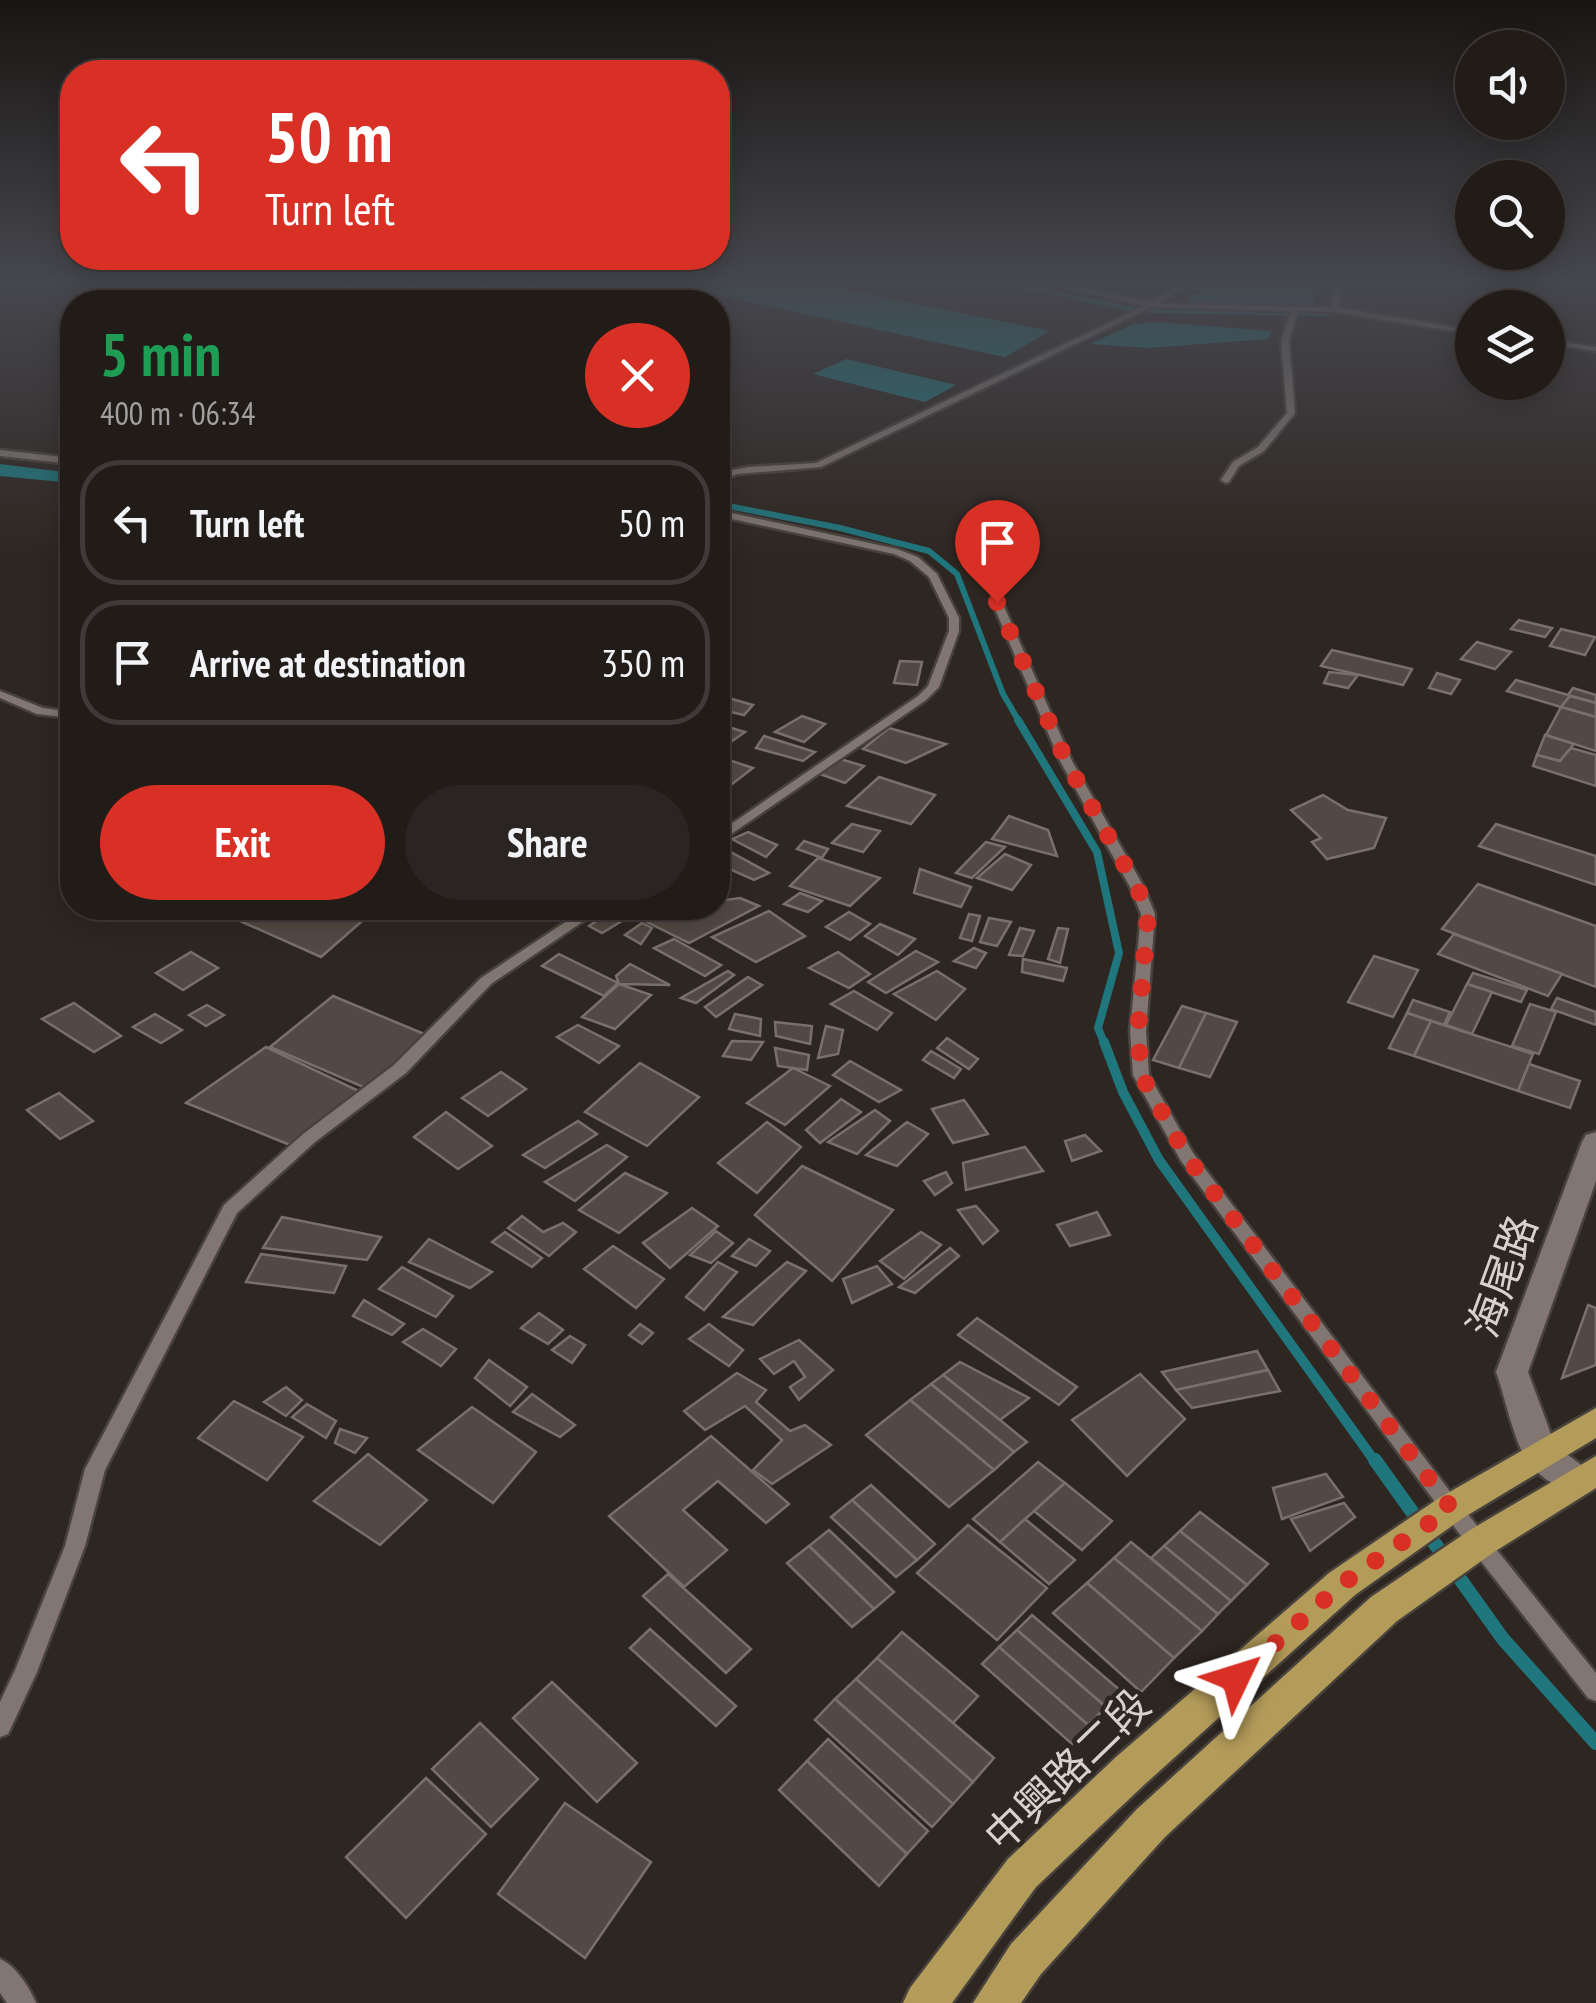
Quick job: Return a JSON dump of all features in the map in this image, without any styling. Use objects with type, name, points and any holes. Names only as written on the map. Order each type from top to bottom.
[{"type":"main road","name":"中興路二段","points":[[925,2003],[1022,1873],[1130,1770],[1342,1584],[1446,1512],[1596,1421]]},
{"type":"main road","points":[[994,2003],[1026,1959],[1151,1824],[1384,1610],[1476,1546],[1590,1479]]},
{"type":"street","name":"海尾路","points":[[1542,1454],[1512,1372],[1596,1142]]},
{"type":"street","points":[[1542,1454],[1590,1479]]},
{"type":"lane","points":[[730,473],[737,469],[782,472],[818,465],[1008,373]]},
{"type":"lane","points":[[1226,480],[1236,464],[1262,449],[1290,414],[1287,373]]},
{"type":"lane","points":[[0,454],[60,460]]},
{"type":"lane","points":[[730,516],[906,555],[933,576],[954,618],[954,631],[933,687],[922,698],[730,831]]},
{"type":"lane","points":[[997,602],[1066,761],[1137,887],[1148,914],[1138,1031],[1141,1075],[1187,1157],[1446,1512],[1596,1690]]},
{"type":"lane","points":[[0,694],[41,711],[60,713]]},
{"type":"lane","points":[[0,1726],[26,1672],[75,1546],[95,1469],[230,1209],[309,1138],[400,1069],[486,981],[572,920]]},
{"type":"lane","points":[[0,1972],[23,2003]]},
{"type":"water","points":[[907,373],[956,385],[925,402],[813,374]]},
{"type":"building","points":[[1519,620],[1552,628],[1545,637],[1511,629]]},
{"type":"building","points":[[1561,629],[1595,637],[1585,655],[1550,646]]},
{"type":"building","points":[[1477,642],[1511,652],[1495,669],[1461,659]]},
{"type":"building","points":[[1332,650],[1412,669],[1403,685],[1321,666]]},
{"type":"building","points":[[900,661],[922,662],[917,685],[894,683]]},
{"type":"building","points":[[1329,672],[1358,675],[1348,688],[1324,683]]},
{"type":"building","points":[[1437,673],[1460,680],[1451,694],[1429,688]]},
{"type":"building","points":[[1516,680],[1570,696],[1561,707],[1507,691]]},
{"type":"building","points":[[1573,688],[1596,695],[1596,703],[1568,695]]},
{"type":"building","points":[[1570,696],[1596,703],[1596,717],[1561,707]]},
{"type":"building","points":[[730,698],[753,705],[744,715],[730,712]]},
{"type":"building","points":[[1561,707],[1596,717],[1596,751],[1546,735]]},
{"type":"building","points":[[802,716],[825,724],[804,742],[775,732]]},
{"type":"building","points":[[730,728],[745,732],[730,743]]},
{"type":"building","points":[[889,728],[946,744],[906,763],[863,749]]},
{"type":"building","points":[[1545,735],[1574,744],[1560,761],[1537,755]]},
{"type":"building","points":[[764,736],[815,752],[803,761],[756,748]]},
{"type":"building","points":[[1571,748],[1596,755],[1596,786],[1533,766],[1537,755],[1560,761]]},
{"type":"building","points":[[840,759],[864,766],[845,783],[820,774]]},
{"type":"building","points":[[730,760],[753,768],[732,784]]},
{"type":"building","points":[[879,777],[935,795],[911,824],[847,806]]},
{"type":"building","points":[[1323,795],[1348,810],[1386,818],[1374,848],[1327,859],[1312,842],[1321,838],[1291,810]]},
{"type":"building","points":[[1009,816],[1048,830],[1057,856],[992,839]]},
{"type":"building","points":[[852,824],[880,831],[863,852],[832,843]]},
{"type":"building","points":[[1496,824],[1596,856],[1596,885],[1479,846]]},
{"type":"building","points":[[748,832],[777,845],[766,857],[732,839]]},
{"type":"building","points":[[804,841],[828,849],[822,858],[797,849]]},
{"type":"building","points":[[986,842],[1005,847],[972,878],[956,873]]},
{"type":"building","points":[[730,852],[769,873],[754,880],[730,869]]},
{"type":"building","points":[[1005,854],[1031,865],[1012,890],[977,878]]},
{"type":"building","points":[[818,858],[880,878],[850,906],[790,886]]},
{"type":"building","points":[[920,869],[971,887],[961,907],[914,893]]},
{"type":"building","points":[[1478,884],[1596,926],[1596,987],[1442,929]]},
{"type":"building","points":[[800,893],[822,901],[808,912],[784,904]]},
{"type":"building","points":[[740,898],[759,906],[689,943],[643,920],[730,920],[730,899]]},
{"type":"building","points":[[769,911],[805,936],[756,962],[712,937]]},
{"type":"building","points":[[849,912],[870,924],[850,940],[826,927]]},
{"type":"building","points":[[969,914],[980,916],[972,941],[960,938]]},
{"type":"building","points":[[989,918],[1011,922],[997,946],[980,942]]},
{"type":"building","points":[[242,920],[363,920],[321,957]]},
{"type":"building","points":[[598,920],[622,921],[602,933],[589,926]]},
{"type":"building","points":[[642,923],[652,928],[641,944],[625,935]]},
{"type":"building","points":[[880,924],[915,939],[898,955],[865,936]]},
{"type":"building","points":[[1020,928],[1034,931],[1023,956],[1009,955]]},
{"type":"building","points":[[1058,928],[1068,929],[1060,963],[1048,959]]},
{"type":"building","points":[[1454,934],[1562,974],[1548,996],[1438,954]]},
{"type":"building","points":[[674,939],[721,965],[705,976],[654,948]]},
{"type":"building","points":[[974,948],[986,953],[976,968],[954,961]]},
{"type":"building","points":[[916,951],[938,962],[886,993],[868,982]]},
{"type":"building","points":[[191,952],[218,968],[183,990],[156,973]]},
{"type":"building","points":[[838,952],[870,974],[849,988],[809,968]]},
{"type":"building","points":[[559,954],[618,983],[604,996],[542,966]]},
{"type":"building","points":[[1374,956],[1418,970],[1393,1017],[1348,1002]]},
{"type":"building","points":[[1023,959],[1067,968],[1063,981],[1022,972]]},
{"type":"building","points":[[630,964],[670,985],[619,984],[616,976]]},
{"type":"building","points":[[728,971],[734,975],[696,1003],[681,998]]},
{"type":"building","points":[[937,971],[965,989],[936,1020],[894,994]]},
{"type":"building","points":[[1473,973],[1527,990],[1521,1002],[1467,984]]},
{"type":"building","points":[[748,977],[762,985],[716,1017],[705,1007]]},
{"type":"building","points":[[619,984],[651,995],[615,1029],[582,1017]]},
{"type":"building","points":[[1467,984],[1492,992],[1472,1034],[1446,1025]]},
{"type":"building","points":[[854,991],[892,1013],[877,1030],[831,1004]]},
{"type":"building","points":[[333,996],[429,1036],[368,1089],[270,1047]]},
{"type":"building","points":[[1557,998],[1596,1012],[1596,1025],[1551,1009]]},
{"type":"building","points":[[1413,1000],[1450,1012],[1444,1025],[1407,1013]]},
{"type":"building","points":[[74,1003],[121,1036],[94,1052],[42,1019]]},
{"type":"building","points":[[1530,1004],[1556,1012],[1539,1054],[1512,1046]]},
{"type":"building","points":[[207,1005],[224,1015],[206,1026],[189,1015]]},
{"type":"building","points":[[1182,1006],[1206,1013],[1179,1068],[1153,1060]]},
{"type":"building","points":[[1206,1013],[1237,1022],[1210,1077],[1179,1068]]},
{"type":"building","points":[[1407,1013],[1431,1021],[1414,1056],[1389,1048]]},
{"type":"building","points":[[155,1014],[182,1030],[161,1043],[133,1027]]},
{"type":"building","points":[[735,1014],[761,1019],[760,1036],[729,1029]]},
{"type":"building","points":[[1431,1021],[1533,1054],[1518,1091],[1414,1056]]},
{"type":"building","points":[[775,1022],[812,1026],[810,1044],[776,1036]]},
{"type":"building","points":[[578,1025],[619,1046],[599,1063],[557,1037]]},
{"type":"building","points":[[826,1026],[843,1030],[838,1054],[818,1058]]},
{"type":"building","points":[[947,1038],[978,1059],[969,1069],[937,1048]]},
{"type":"building","points":[[732,1041],[763,1042],[751,1060],[723,1056]]},
{"type":"building","points":[[266,1047],[365,1094],[290,1145],[186,1103]]},
{"type":"building","points":[[775,1048],[809,1055],[807,1070],[778,1066]]},
{"type":"building","points":[[931,1051],[961,1069],[954,1078],[923,1060]]},
{"type":"building","points":[[850,1061],[901,1090],[879,1102],[833,1075]]},
{"type":"building","points":[[640,1063],[699,1097],[647,1146],[585,1112]]},
{"type":"building","points":[[1529,1064],[1580,1081],[1570,1108],[1518,1091]]},
{"type":"building","points":[[793,1068],[830,1086],[785,1125],[747,1103]]},
{"type":"building","points":[[501,1072],[526,1089],[488,1116],[462,1098]]},
{"type":"building","points":[[59,1093],[93,1121],[60,1139],[27,1110]]},
{"type":"building","points":[[841,1099],[861,1112],[820,1143],[806,1130]]},
{"type":"building","points":[[964,1100],[988,1134],[953,1143],[932,1109]]},
{"type":"building","points":[[875,1110],[890,1121],[857,1154],[828,1142]]},
{"type":"building","points":[[446,1112],[492,1146],[458,1169],[414,1137]]},
{"type":"building","points":[[578,1121],[597,1134],[545,1168],[523,1155]]},
{"type":"building","points":[[767,1122],[801,1147],[757,1193],[718,1163]]},
{"type":"building","points":[[907,1122],[928,1134],[897,1166],[866,1155]]},
{"type":"building","points":[[1085,1135],[1101,1151],[1072,1161],[1065,1141]]},
{"type":"building","points":[[607,1145],[627,1157],[575,1201],[545,1182]]},
{"type":"building","points":[[1025,1147],[1043,1171],[966,1190],[963,1163]]},
{"type":"building","points":[[802,1166],[893,1210],[832,1281],[755,1215]]},
{"type":"building","points":[[946,1172],[952,1183],[935,1195],[924,1181]]},
{"type":"building","points":[[625,1173],[667,1193],[619,1233],[579,1210]]},
{"type":"building","points":[[976,1206],[998,1231],[983,1244],[958,1210]]},
{"type":"building","points":[[692,1208],[718,1226],[670,1268],[643,1243]]},
{"type":"building","points":[[1097,1212],[1110,1235],[1070,1246],[1057,1225]]},
{"type":"building","points":[[522,1216],[543,1232],[563,1223],[576,1232],[549,1256],[508,1228]]},
{"type":"building","points":[[282,1217],[381,1237],[367,1260],[263,1248]]},
{"type":"building","points":[[716,1231],[733,1243],[711,1263],[690,1255]]},
{"type":"building","points":[[505,1232],[542,1258],[532,1267],[492,1242]]},
{"type":"building","points":[[921,1232],[941,1245],[904,1279],[880,1261]]},
{"type":"building","points":[[429,1239],[492,1272],[470,1288],[409,1262]]},
{"type":"building","points":[[749,1239],[770,1251],[756,1266],[732,1256]]},
{"type":"building","points":[[613,1246],[664,1279],[636,1308],[584,1269]]},
{"type":"building","points":[[950,1248],[959,1256],[915,1293],[899,1287]]},
{"type":"building","points":[[261,1254],[346,1266],[334,1293],[246,1282]]},
{"type":"building","points":[[718,1262],[737,1272],[704,1310],[686,1297]]},
{"type":"building","points":[[787,1262],[806,1271],[753,1325],[723,1317]]},
{"type":"building","points":[[877,1266],[892,1284],[852,1303],[843,1279]]},
{"type":"building","points":[[402,1267],[453,1296],[436,1317],[379,1289]]},
{"type":"building","points":[[364,1300],[404,1324],[392,1335],[353,1316]]},
{"type":"building","points":[[1588,1305],[1596,1308],[1596,1365],[1562,1378]]},
{"type":"building","points":[[539,1313],[563,1330],[548,1344],[521,1328]]},
{"type":"building","points":[[977,1318],[1077,1387],[1059,1405],[958,1335]]},
{"type":"building","points":[[640,1324],[653,1333],[642,1344],[629,1335]]},
{"type":"building","points":[[709,1324],[743,1350],[729,1366],[689,1339]]},
{"type":"building","points":[[423,1329],[456,1349],[441,1366],[403,1342]]},
{"type":"building","points":[[570,1336],[585,1345],[572,1363],[552,1350]]},
{"type":"building","points":[[799,1340],[833,1370],[799,1400],[790,1387],[805,1377],[794,1361],[774,1374],[760,1359]]},
{"type":"building","points":[[1257,1351],[1268,1370],[1176,1390],[1162,1372]]},
{"type":"building","points":[[489,1360],[527,1387],[510,1406],[475,1378]]},
{"type":"building","points":[[960,1362],[1029,1398],[1000,1420],[943,1375]]},
{"type":"building","points":[[1268,1370],[1280,1391],[1192,1408],[1176,1390]]},
{"type":"building","points":[[737,1373],[766,1390],[756,1402],[790,1431],[805,1425],[831,1445],[772,1484],[753,1470],[782,1440],[745,1406],[705,1430],[684,1411]]},
{"type":"building","points":[[1140,1374],[1185,1419],[1127,1476],[1072,1420]]},
{"type":"building","points":[[943,1375],[1027,1442],[1014,1452],[931,1384]]},
{"type":"building","points":[[931,1384],[1014,1452],[994,1470],[910,1400]]},
{"type":"building","points":[[286,1387],[302,1400],[286,1416],[264,1402]]},
{"type":"building","points":[[532,1394],[575,1425],[560,1437],[513,1412]]},
{"type":"building","points":[[910,1400],[994,1470],[949,1507],[866,1435]]},
{"type":"building","points":[[234,1401],[303,1437],[267,1480],[198,1438]]},
{"type":"building","points":[[307,1404],[336,1421],[326,1438],[292,1417]]},
{"type":"building","points":[[472,1407],[536,1452],[493,1503],[418,1450]]},
{"type":"building","points":[[340,1429],[367,1438],[355,1453],[335,1443]]},
{"type":"building","points":[[711,1436],[789,1504],[766,1523],[718,1481],[683,1510],[727,1550],[684,1587],[609,1516]]},
{"type":"building","points":[[368,1454],[427,1500],[380,1545],[314,1501]]},
{"type":"building","points":[[1038,1462],[1065,1483],[1000,1542],[973,1519]]},
{"type":"building","points":[[1326,1474],[1343,1497],[1282,1519],[1273,1488]]},
{"type":"building","points":[[1065,1483],[1112,1521],[1082,1550],[1034,1511]]},
{"type":"building","points":[[871,1485],[935,1544],[917,1560],[852,1500]]},
{"type":"building","points":[[852,1500],[917,1560],[896,1577],[831,1517]]},
{"type":"building","points":[[1344,1503],[1355,1517],[1310,1551],[1291,1519]]},
{"type":"building","points":[[1200,1512],[1268,1564],[1247,1585],[1180,1531]]},
{"type":"building","points":[[1025,1519],[1075,1560],[1049,1584],[1000,1542]]},
{"type":"building","points":[[968,1525],[1047,1588],[997,1640],[917,1573]]},
{"type":"building","points":[[829,1530],[894,1592],[874,1609],[809,1546]]},
{"type":"building","points":[[1180,1531],[1247,1585],[1231,1601],[1164,1546]]},
{"type":"building","points":[[1131,1542],[1218,1614],[1202,1631],[1114,1558]]},
{"type":"building","points":[[809,1546],[874,1609],[852,1627],[787,1563]]},
{"type":"building","points":[[1164,1546],[1231,1601],[1218,1614],[1151,1558]]},
{"type":"building","points":[[1114,1558],[1202,1631],[1174,1658],[1087,1583]]},
{"type":"building","points":[[668,1574],[751,1649],[726,1673],[643,1596]]},
{"type":"building","points":[[1087,1583],[1174,1658],[1141,1692],[1053,1613]]},
{"type":"building","points":[[1032,1615],[1121,1691],[1106,1707],[1017,1630]]},
{"type":"building","points":[[650,1629],[736,1706],[716,1726],[630,1648]]},
{"type":"building","points":[[1017,1630],[1106,1707],[1088,1725],[999,1647]]},
{"type":"building","points":[[902,1632],[978,1696],[953,1723],[877,1658]]},
{"type":"building","points":[[999,1647],[1088,1725],[1072,1744],[982,1664]]},
{"type":"building","points":[[877,1658],[994,1758],[973,1782],[856,1679]]},
{"type":"building","points":[[856,1679],[973,1782],[953,1804],[835,1699]]},
{"type":"building","points":[[552,1682],[637,1763],[597,1802],[513,1718]]},
{"type":"building","points":[[835,1699],[953,1804],[932,1827],[815,1720]]},
{"type":"building","points":[[480,1723],[538,1779],[491,1827],[432,1769]]},
{"type":"building","points":[[828,1739],[928,1831],[907,1854],[807,1761]]},
{"type":"building","points":[[807,1761],[907,1854],[879,1886],[779,1790]]},
{"type":"building","points":[[426,1778],[486,1834],[406,1918],[346,1857]]},
{"type":"building","points":[[565,1803],[651,1862],[585,1958],[498,1894]]},
{"type":"waterway","points":[[0,470],[60,477]]},
{"type":"waterway","points":[[730,506],[929,551],[957,574],[1003,694],[1020,723]]},
{"type":"waterway","points":[[1018,720],[1097,852],[1119,953],[1098,1028],[1105,1045]]},
{"type":"waterway","points":[[1104,1042],[1123,1092],[1159,1160],[1376,1463]]},
{"type":"waterway","points":[[1375,1460],[1503,1639],[1596,1743]]},
{"type":"route","points":[[997,602],[1066,761],[1137,887],[1148,914],[1138,1031],[1141,1075],[1187,1157],[1451,1508],[1342,1584],[1236,1678]]}]
